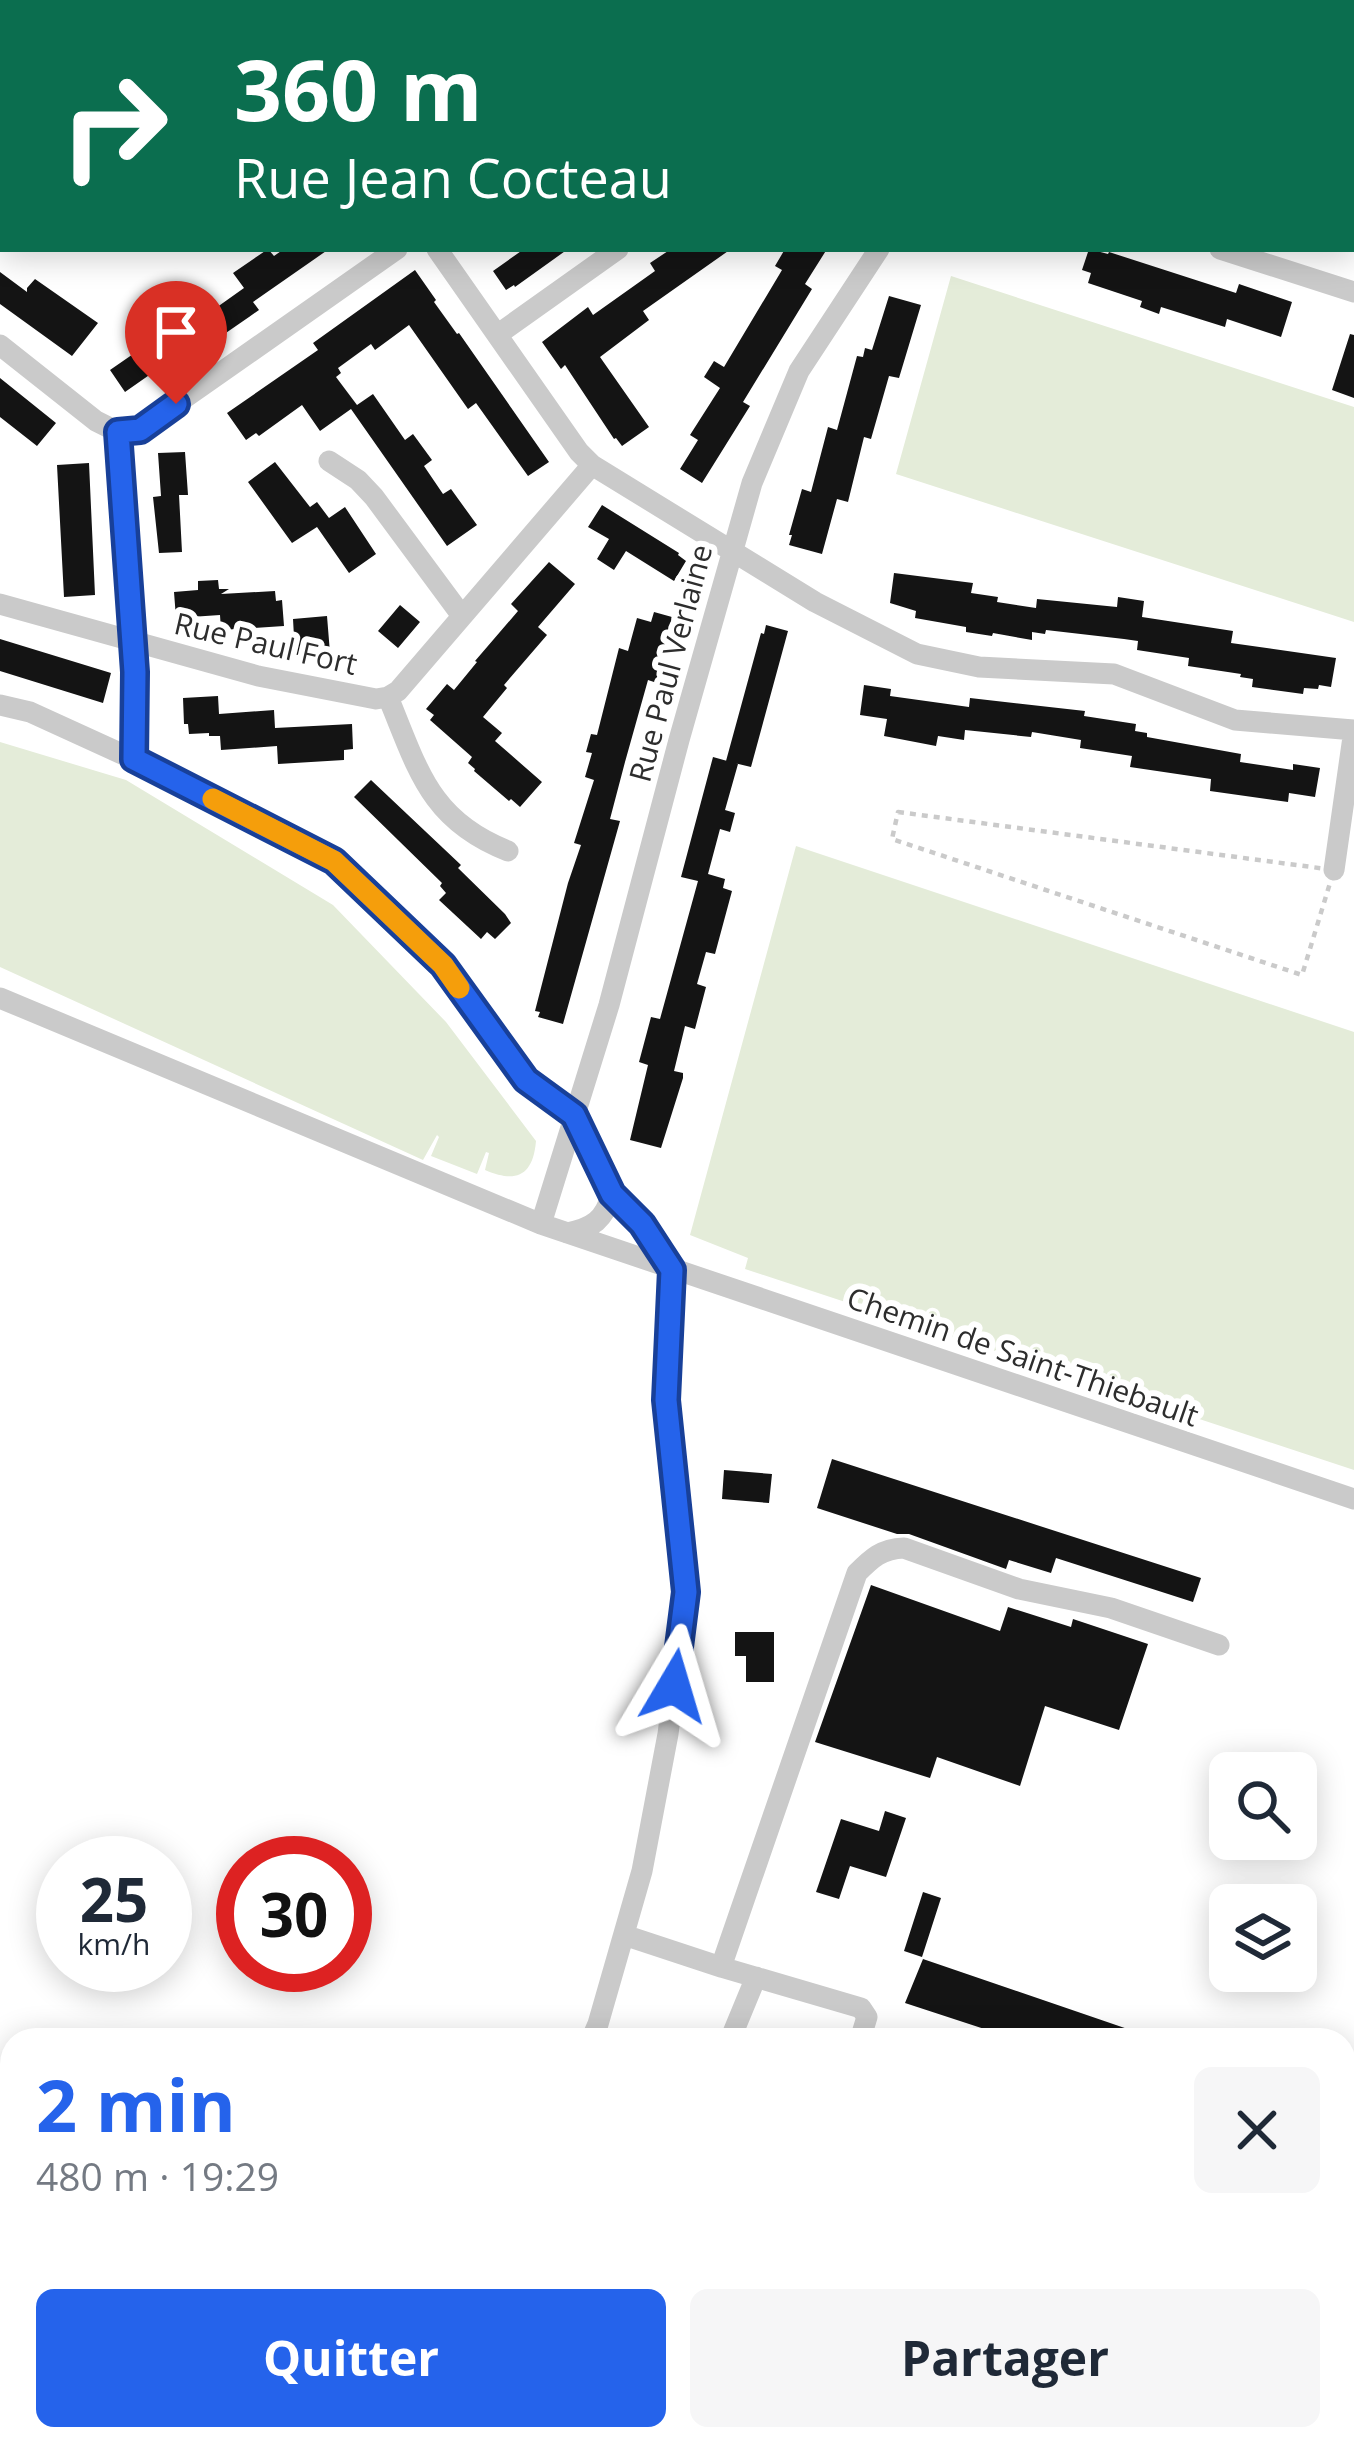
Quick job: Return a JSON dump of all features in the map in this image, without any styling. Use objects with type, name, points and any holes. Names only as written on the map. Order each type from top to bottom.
[{"type":"street","points":[[0,344],[96,421],[118,432],[140,430],[394,252]]},
{"type":"street","points":[[439,252],[592,465],[869,632],[916,654],[980,667],[1114,674],[1235,720],[1354,730],[1334,870]]},
{"type":"street","points":[[497,334],[614,252]]},
{"type":"street","name":"Rue Paul Verlaine","points":[[541,1224],[615,983],[752,483],[799,371],[877,252]]},
{"type":"street","points":[[1229,252],[1354,292]]},
{"type":"street","points":[[118,432],[135,672],[134,759]]},
{"type":"street","points":[[329,460],[374,496],[462,616]]},
{"type":"street","name":"Rue Paul Fort","points":[[0,604],[258,676],[388,697],[592,465]]},
{"type":"street","name":"Rue Paul Fort","points":[[388,697],[433,797],[469,832],[508,851]]},
{"type":"street","points":[[0,705],[30,712],[134,759],[334,861],[443,965],[526,1080],[574,1115],[612,1194],[642,1224],[672,1270],[666,1400],[686,1592],[668,1734],[642,1871],[596,2028]]},
{"type":"street","name":"Chemin de Saint-Thiebault","points":[[0,998],[541,1224],[1354,1499]]},
{"type":"street","points":[[567,1233],[587,1229],[600,1218],[612,1194]]},
{"type":"street","points":[[721,1967],[857,1574],[875,1555],[904,1548],[1019,1588],[1111,1608],[1219,1645]]},
{"type":"street","points":[[624,1935],[861,2008],[867,2018],[864,2028]]},
{"type":"street","points":[[735,2028],[756,1977]]},
{"type":"path","points":[[898,812],[1334,870],[1302,975],[892,839],[898,812]]},
{"type":"green space","points":[[951,276],[1354,407],[1354,622],[896,474]]},
{"type":"green space","points":[[0,742],[126,780],[333,905],[446,1022],[536,1141],[531,1163],[521,1174],[505,1176],[485,1170],[486,1152],[477,1174],[431,1156],[437,1135],[423,1160],[0,967]]},
{"type":"green space","points":[[796,846],[1354,1032],[1354,1470],[745,1269],[748,1258],[690,1235]]},
{"type":"building","points":[[264,252],[274,256],[325,252],[253,302],[259,310],[220,337],[215,329],[125,392],[110,370],[165,332],[159,325],[195,300],[206,315],[244,288],[233,273]]},
{"type":"building","points":[[520,252],[564,252],[506,290],[493,271]]},
{"type":"building","points":[[666,252],[727,252],[643,311],[649,320],[600,357],[649,427],[622,446],[565,365],[561,369],[542,342],[588,307],[593,315],[655,271],[650,263]]},
{"type":"building","points":[[783,252],[825,252],[805,284],[812,289],[743,402],[750,406],[702,483],[680,469],[698,440],[690,435],[720,388],[704,377],[714,361],[724,367],[782,270],[775,266]]},
{"type":"building","points":[[1088,252],[1109,252],[1236,293],[1239,284],[1292,302],[1281,337],[1227,319],[1225,327],[1161,307],[1159,314],[1140,307],[1142,301],[1088,283],[1091,273],[1082,270]]},
{"type":"building","points":[[415,270],[549,462],[528,476],[476,403],[468,409],[409,325],[375,350],[371,344],[338,368],[341,373],[336,377],[357,405],[373,394],[405,440],[413,434],[432,460],[424,466],[443,494],[451,489],[477,525],[447,546],[351,409],[320,431],[302,405],[246,440],[227,413],[318,350],[313,343]]},
{"type":"building","points":[[0,272],[27,292],[35,279],[98,323],[72,356],[0,304]]},
{"type":"building","points":[[889,296],[921,305],[899,378],[889,376],[871,439],[864,437],[848,502],[837,499],[822,554],[789,545],[802,489],[811,492],[828,427],[837,430],[857,356],[863,357],[865,348],[872,350]]},
{"type":"building","points":[[1350,334],[1354,335],[1354,398],[1332,390]]},
{"type":"building","points":[[0,378],[56,423],[37,446],[0,417]]},
{"type":"building","points":[[185,452],[188,495],[179,495],[182,552],[159,553],[153,497],[161,496],[158,453]]},
{"type":"building","points":[[275,462],[310,507],[317,502],[329,518],[345,507],[376,554],[349,573],[317,527],[292,543],[248,482]]},
{"type":"building","points":[[89,463],[95,595],[64,597],[57,465]]},
{"type":"building","points":[[602,505],[679,553],[686,561],[674,581],[626,551],[614,570],[597,559],[609,539],[588,527]]},
{"type":"building","points":[[549,562],[575,584],[538,627],[547,635],[483,717],[502,733],[495,741],[542,782],[520,807],[474,771],[468,763],[472,757],[430,720],[434,715],[426,709],[447,684],[454,690],[518,611],[511,604]]},
{"type":"building","points":[[894,573],[973,583],[971,593],[1036,608],[1037,599],[1117,607],[1118,597],[1144,601],[1142,617],[1233,631],[1231,643],[1336,658],[1331,687],[1304,688],[1303,694],[1252,687],[1253,679],[1241,674],[1188,666],[1189,658],[1137,650],[1138,641],[1046,630],[1045,634],[1032,632],[1032,640],[966,632],[966,627],[915,618],[916,611],[890,603]]},
{"type":"building","points":[[218,580],[219,589],[229,589],[221,594],[275,591],[276,601],[282,600],[284,626],[221,630],[220,615],[176,618],[174,592],[198,590],[198,581]]},
{"type":"building","points":[[400,605],[420,622],[398,648],[378,631]]},
{"type":"building","points":[[654,612],[672,617],[669,637],[657,683],[648,680],[625,762],[610,819],[620,821],[563,1024],[538,1017],[540,1012],[535,1011],[581,845],[574,843],[594,780],[585,777],[592,753],[586,752],[591,734],[597,735],[619,648],[628,651],[637,618],[651,622]]},
{"type":"building","points":[[327,616],[330,653],[295,655],[293,619]]},
{"type":"building","points":[[766,625],[788,631],[751,767],[726,761]]},
{"type":"building","points":[[0,639],[111,673],[103,703],[0,671]]},
{"type":"building","points":[[864,685],[891,689],[890,696],[969,707],[970,698],[1085,711],[1084,716],[1136,724],[1135,731],[1147,737],[1241,754],[1240,762],[1293,770],[1293,764],[1320,768],[1315,797],[1289,793],[1288,802],[1210,791],[1211,779],[1130,767],[1132,756],[1080,748],[1081,740],[1032,732],[1031,737],[965,730],[964,740],[938,736],[936,746],[884,736],[887,719],[860,715]]},
{"type":"building","points":[[218,696],[219,714],[274,710],[275,728],[352,724],[353,749],[344,750],[344,760],[278,764],[277,746],[221,750],[220,736],[189,734],[184,724],[183,698]]},
{"type":"building","points":[[713,757],[738,764],[725,810],[735,813],[730,832],[720,829],[708,874],[725,879],[723,888],[732,891],[715,954],[706,952],[697,984],[706,987],[695,1029],[685,1026],[674,1071],[683,1073],[683,1078],[661,1148],[630,1140],[648,1065],[639,1062],[651,1017],[660,1019],[698,881],[681,877]]},
{"type":"building","points":[[371,780],[505,914],[511,923],[495,939],[487,932],[481,939],[439,900],[446,893],[442,883],[354,797]]},
{"type":"building","points":[[832,1459],[1201,1578],[1193,1602],[1056,1558],[1051,1573],[1009,1560],[1006,1569],[817,1508]]},
{"type":"building","points":[[724,1470],[772,1474],[769,1503],[722,1499]]},
{"type":"building","points":[[871,1585],[1000,1631],[1008,1607],[1071,1627],[1073,1619],[1148,1644],[1119,1730],[1045,1706],[1020,1786],[937,1757],[930,1778],[815,1742]]},
{"type":"building","points":[[735,1632],[774,1632],[774,1682],[746,1682],[746,1656],[735,1656]]},
{"type":"building","points":[[885,1811],[906,1818],[886,1877],[850,1866],[839,1899],[816,1892],[841,1819],[879,1831]]},
{"type":"building","points":[[923,1892],[941,1898],[922,1957],[904,1951]]},
{"type":"building","points":[[923,1959],[1125,2028],[981,2028],[905,2003]]},
{"type":"slow traffic","points":[[213,799],[334,861],[443,965],[459,988]]},
{"type":"route","points":[[176,404],[140,430],[118,432],[135,672],[134,759],[334,861],[443,965],[526,1080],[574,1115],[612,1194],[642,1224],[672,1270],[666,1400],[686,1592],[674,1686]]}]
